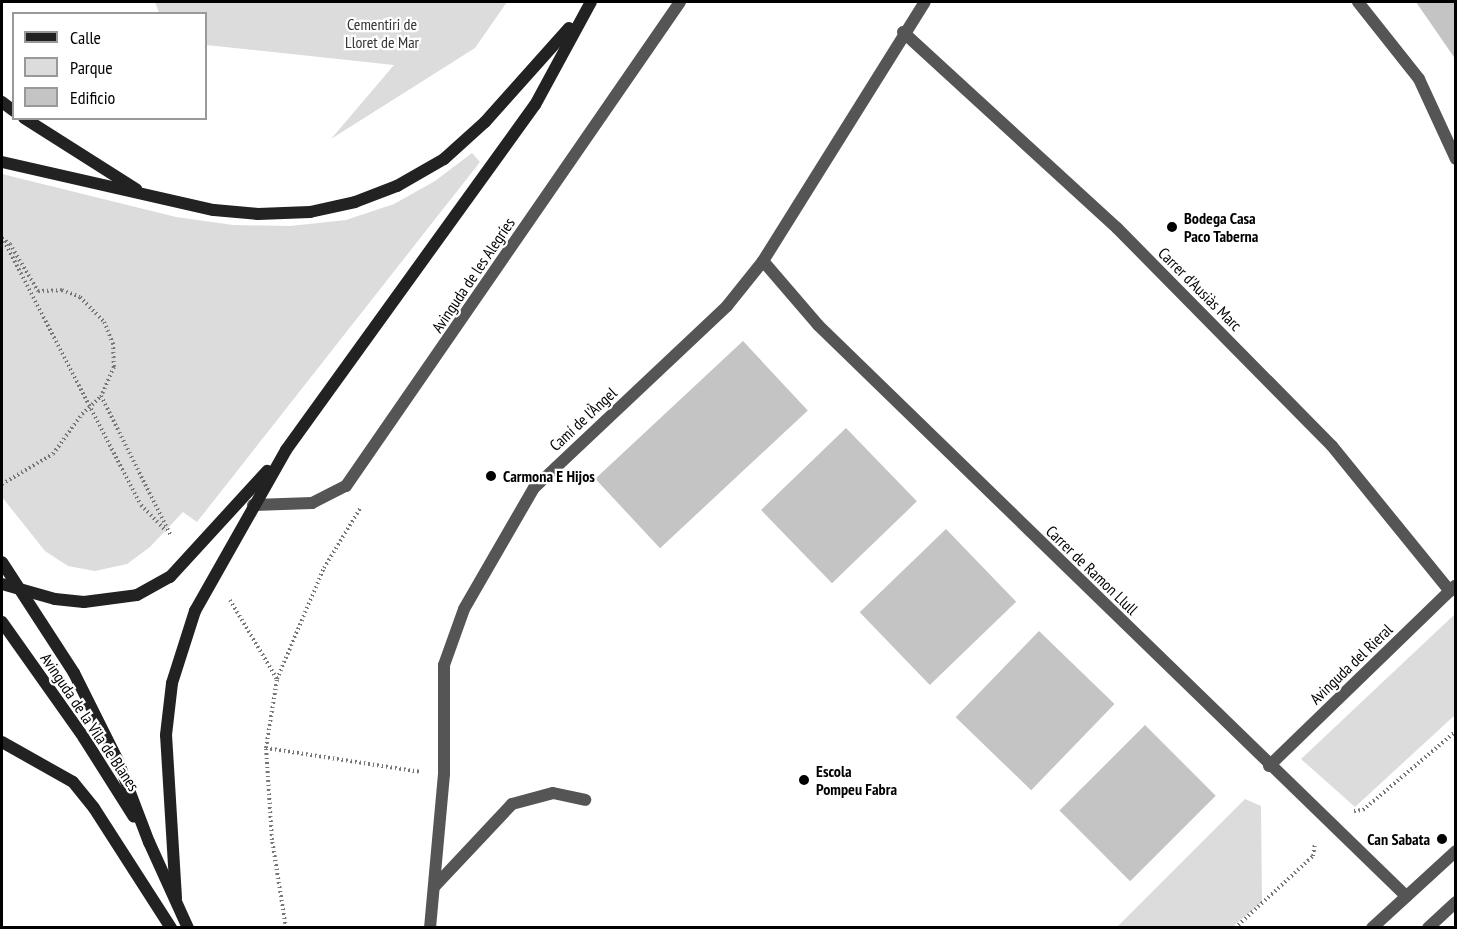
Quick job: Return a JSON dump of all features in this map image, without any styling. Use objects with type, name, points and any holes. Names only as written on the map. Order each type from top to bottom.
[{"type":"main road","points":[[2,162],[148,196],[258,214],[310,212],[355,202],[397,186],[444,159],[485,122],[591,2]]},
{"type":"main road","points":[[176,898],[166,735],[171,683],[195,611],[286,450],[535,105],[582,14]]},
{"type":"main road","points":[[27,120],[148,196]]},
{"type":"main road","points":[[2,584],[84,602],[137,595],[170,577],[286,450]]},
{"type":"main road","name":"Avinguda de la Vila de Blanes","points":[[2,562],[22,590],[88,702],[118,761],[149,842],[188,927]]},
{"type":"main road","name":"Avinguda de la Vila de Blanes","points":[[2,622],[84,738],[149,842]]},
{"type":"main road","points":[[2,742],[73,782],[94,808],[171,927]]},
{"type":"street","name":"Avinguda de les Alegríes","points":[[253,506],[312,503],[346,486],[680,2]]},
{"type":"street","name":"Camí de l'Àngel","points":[[430,927],[444,774],[444,665],[464,609],[534,488],[727,306],[763,261],[903,32],[925,2]]},
{"type":"street","points":[[1358,2],[1419,79],[1455,159]]},
{"type":"street","name":"Carrer d'Ausiàs Marc","points":[[903,32],[1117,228],[1332,446],[1453,588]]},
{"type":"street","name":"Carrer de Ramon Llull","points":[[763,261],[818,325],[1269,766],[1406,896]]},
{"type":"street","name":"Avinguda del Rieral","points":[[1269,766],[1453,588]]},
{"type":"street","points":[[435,886],[512,804],[553,794],[585,800]]},
{"type":"street","points":[[1372,927],[1455,851]]},
{"type":"street","points":[[1428,927],[1455,902]]},
{"type":"path","points":[[2,237],[10,244],[38,291],[62,290],[80,297],[104,322],[114,343],[114,367],[101,396],[53,454],[2,484]]},
{"type":"path","points":[[2,237],[141,505],[171,536],[101,396]]},
{"type":"path","points":[[286,927],[272,840],[266,748],[277,679],[324,568],[347,528]]},
{"type":"path","points":[[225,591],[277,679]]},
{"type":"path","points":[[266,748],[422,772]]},
{"type":"green space","name":"Cementiri de Lloret de Mar","points":[[155,2],[507,2],[475,48],[331,139],[394,65],[207,45],[207,12],[159,12]]},
{"type":"green space","points":[[472,153],[480,162],[197,522],[183,512],[150,547],[127,564],[95,571],[68,566],[45,551],[2,497],[2,174],[176,217],[233,225],[290,226],[346,220],[394,204],[435,181]]},
{"type":"green space","points":[[1455,614],[1455,715],[1355,807],[1301,759]]},
{"type":"green space","points":[[1245,799],[1261,806],[1262,902],[1232,927],[1117,927]]},
{"type":"building","points":[[1416,2],[1456,2],[1456,60]]},
{"type":"building","points":[[743,341],[808,410],[660,548],[595,479]]},
{"type":"building","points":[[846,428],[917,501],[832,583],[761,510]]},
{"type":"building","points":[[946,529],[1016,602],[930,685],[860,612]]},
{"type":"building","points":[[1039,631],[1115,704],[1031,790],[956,717]]},
{"type":"building","points":[[1145,725],[1216,796],[1130,881],[1059,811]]},
{"type":"place","name":"Bodega Casa Paco Taberna","points":[[1172,227]]},
{"type":"place","name":"Carmona E Hijos","points":[[491,476]]},
{"type":"place","name":"Escola Pompeu Fabra","points":[[804,780]]},
{"type":"place","name":"Can Sabata","points":[[1442,839]]}]
